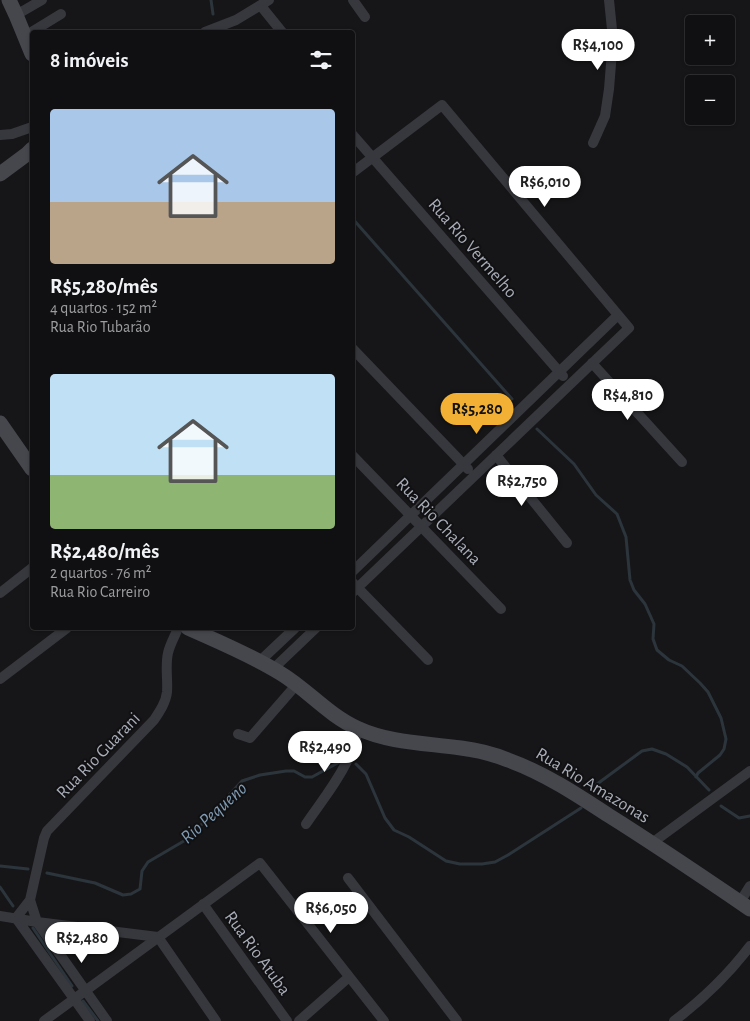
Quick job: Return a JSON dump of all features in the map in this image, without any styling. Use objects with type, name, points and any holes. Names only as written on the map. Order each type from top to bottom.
[{"type":"street","points":[[8,0],[16,14],[30,49]]},
{"type":"street","points":[[16,14],[42,0]]},
{"type":"street","points":[[353,0],[365,18]]},
{"type":"street","points":[[593,143],[605,116],[609,89],[613,39],[609,0]]},
{"type":"street","points":[[210,30],[236,20],[265,3],[281,30]]},
{"type":"street","points":[[35,30],[61,14]]},
{"type":"street","points":[[25,36],[30,33]]},
{"type":"street","points":[[355,171],[442,105],[629,328],[475,476],[355,587]]},
{"type":"street","points":[[0,135],[12,134],[30,128]]},
{"type":"street","name":"Rua Rio Vermelho","points":[[355,137],[570,384]]},
{"type":"street","points":[[0,174],[30,151]]},
{"type":"street","points":[[355,569],[618,315]]},
{"type":"street","points":[[355,351],[475,476]]},
{"type":"street","points":[[592,363],[682,462]]},
{"type":"street","points":[[0,424],[30,466]]},
{"type":"street","points":[[496,455],[567,543]]},
{"type":"street","name":"Rua Rio Chalana","points":[[355,458],[501,610]]},
{"type":"street","points":[[0,593],[30,570]]},
{"type":"street","points":[[355,589],[428,660]]},
{"type":"street","points":[[0,679],[64,630]]},
{"type":"street","name":"Rua Rio Guarani","points":[[16,918],[30,900],[47,832],[154,720],[161,710],[167,692],[166,665],[168,652],[177,630]]},
{"type":"street","name":"Rua Rio Amazonas","points":[[192,630],[267,665],[297,684],[338,717],[359,729],[389,738],[475,750],[519,764],[548,778],[652,843],[745,905]]},
{"type":"street","points":[[267,665],[293,630]]},
{"type":"street","points":[[267,665],[313,630]]},
{"type":"street","points":[[238,734],[250,738],[297,684]]},
{"type":"street","points":[[306,824],[340,774],[350,755],[359,729]]},
{"type":"street","points":[[652,843],[750,771]]},
{"type":"street","points":[[44,1021],[260,863],[384,1021]]},
{"type":"street","points":[[348,878],[458,1021]]},
{"type":"street","points":[[745,905],[750,886]]},
{"type":"street","points":[[30,900],[37,922],[107,1021]]},
{"type":"street","name":"Rua Rio Atuba","points":[[203,904],[287,1021]]},
{"type":"street","points":[[0,916],[158,937],[216,1021]]},
{"type":"street","points":[[16,918],[90,1021]]},
{"type":"street","points":[[674,1021],[709,992],[738,962],[750,946]]},
{"type":"street","points":[[299,1021],[349,977]]},
{"type":"waterway","points":[[211,0],[213,14]]},
{"type":"waterway","points":[[355,221],[512,399]]},
{"type":"waterway","points":[[537,429],[574,464],[596,495],[617,514],[626,537],[630,580],[634,590],[645,604],[654,624],[653,639],[657,650],[669,660],[682,666],[700,683],[708,692],[721,718],[726,739],[724,749],[696,777]]},
{"type":"waterway","name":"Rio Pequeno","points":[[593,787],[642,751],[652,749],[666,754],[687,767],[709,790]]},
{"type":"waterway","name":"Rio Pequeno","points":[[47,873],[95,883],[123,895],[131,894],[140,889],[142,871],[148,862],[189,838],[242,781],[260,775],[286,771],[294,771],[305,777],[312,777],[343,760]]},
{"type":"waterway","name":"Rio Pequeno","points":[[356,764],[366,774],[385,818],[394,830],[409,837],[446,861],[460,864],[495,862],[581,808]]},
{"type":"waterway","name":"Rio Pequeno","points":[[721,806],[739,818],[750,816]]},
{"type":"waterway","name":"Rio Pequeno","points":[[0,866],[28,869]]},
{"type":"waterway","points":[[0,887],[13,906]]},
{"type":"waterway","points":[[33,928],[72,986]]},
{"type":"waterway","points":[[83,1001],[98,1021]]}]
